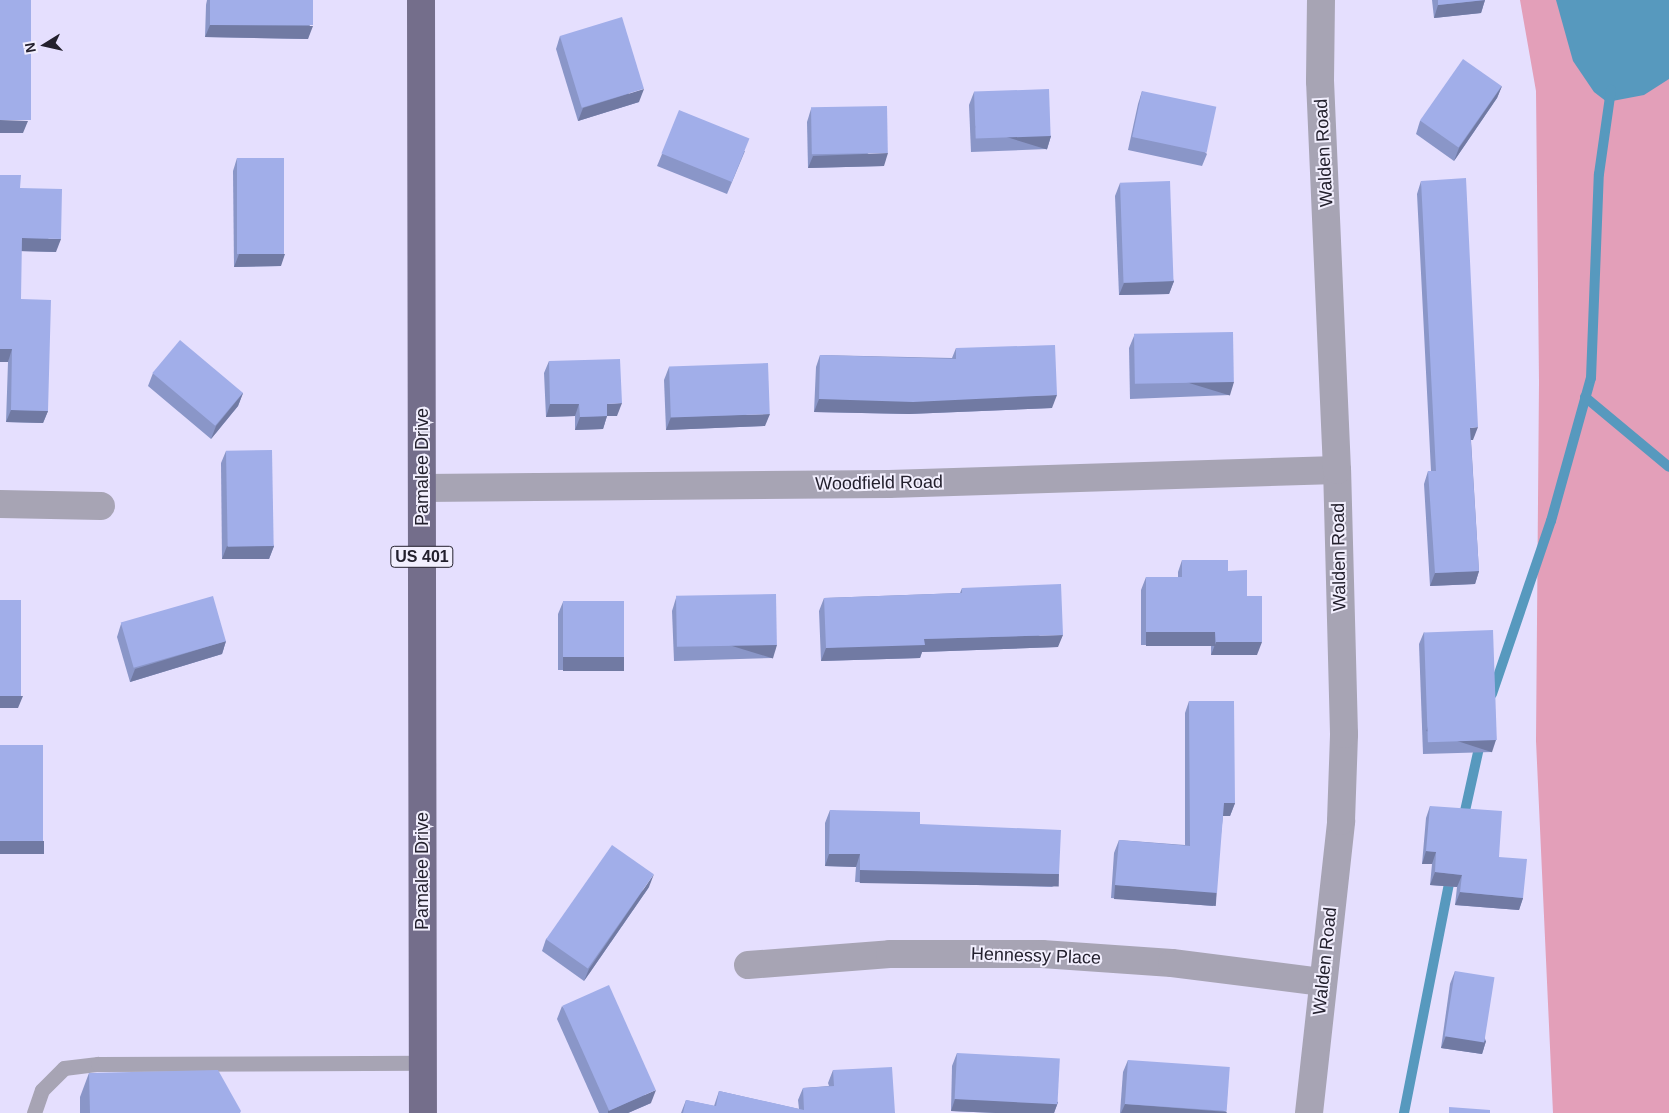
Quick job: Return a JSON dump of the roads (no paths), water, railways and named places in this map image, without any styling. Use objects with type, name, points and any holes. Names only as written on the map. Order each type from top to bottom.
[{"type":"main road","name":"Pamalee Drive","points":[[420,0],[423,1113]]},
{"type":"street","name":"Walden Road","points":[[1309,1113],[1342,792],[1337,470],[1320,81],[1321,0]]},
{"type":"street","name":"Woodfield Road","points":[[422,488],[889,484],[1337,470]]},
{"type":"street","points":[[0,504],[101,506]]},
{"type":"street","name":"Hennessy Place","points":[[748,965],[890,954],[1042,954],[1172,962],[1323,982]]},
{"type":"lane","points":[[34,1113],[42,1090],[64,1068],[98,1064],[423,1063]]},
{"type":"water","points":[[1556,0],[1669,0],[1669,79],[1644,95],[1607,102],[1594,92],[1573,61]]},
{"type":"waterway","points":[[1492,694],[1551,521],[1591,378],[1599,174],[1611,90]]},
{"type":"waterway","points":[[1585,397],[1669,467]]},
{"type":"waterway","points":[[1463,820],[1481,739]]},
{"type":"waterway","points":[[1404,1113],[1451,874]]}]
